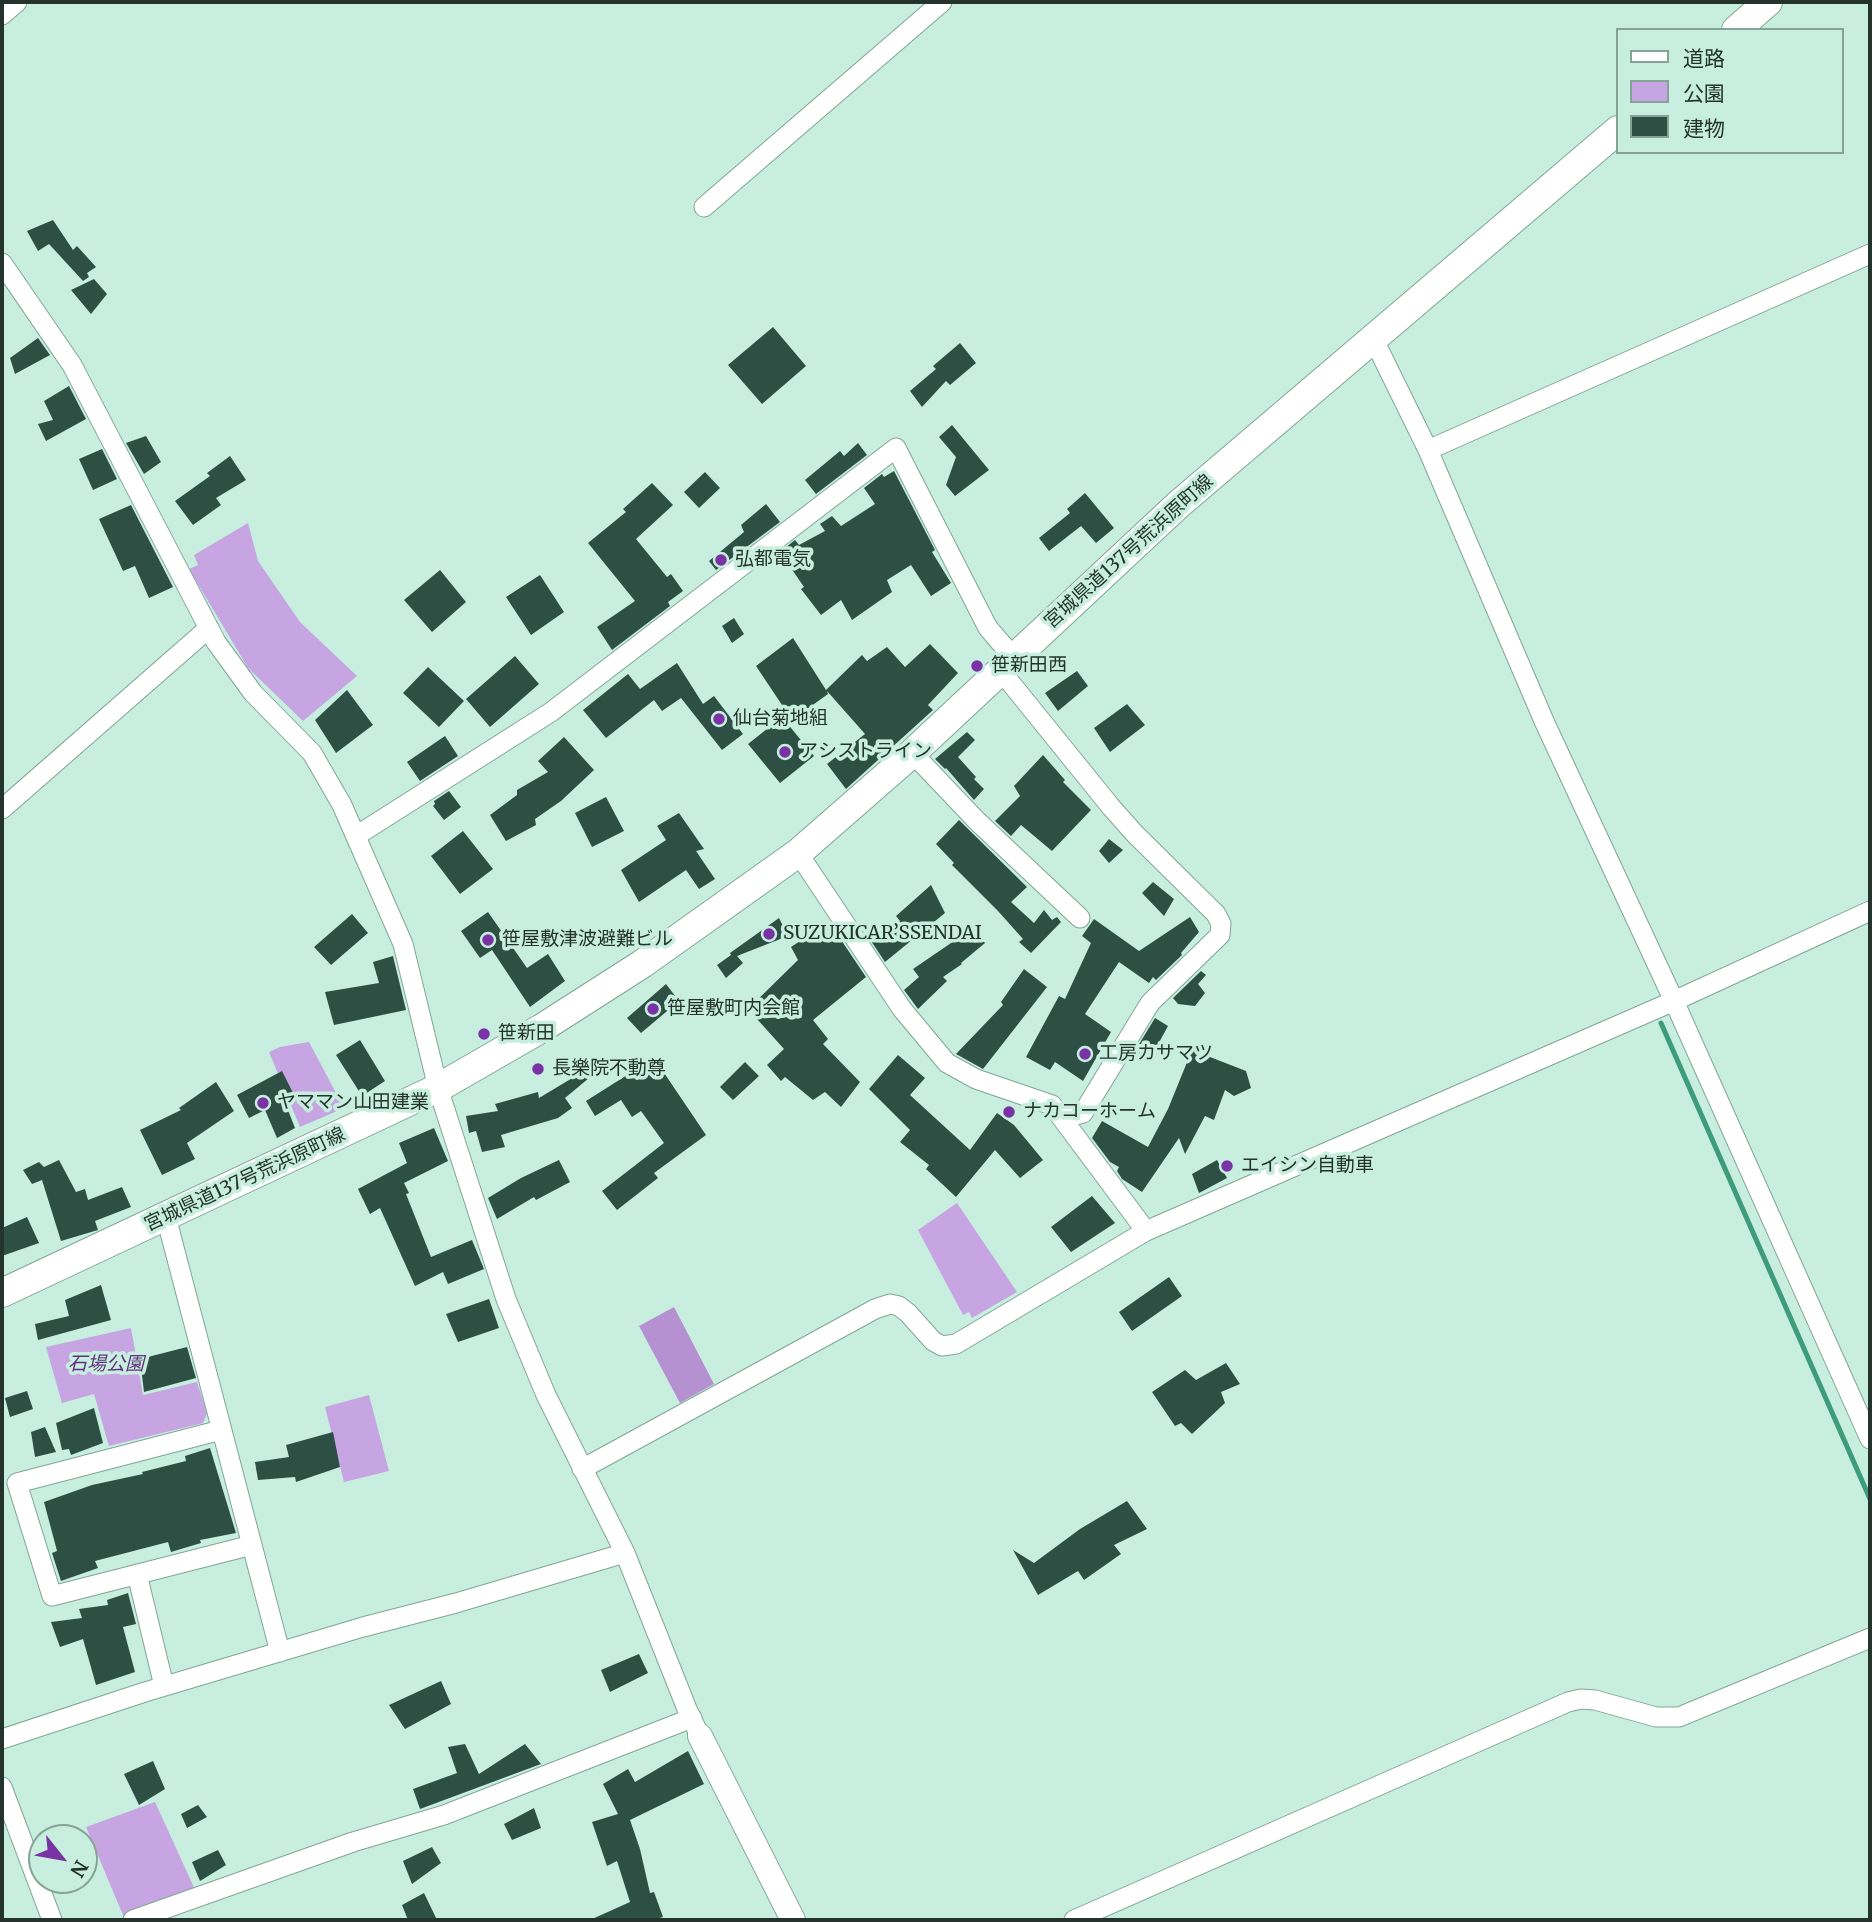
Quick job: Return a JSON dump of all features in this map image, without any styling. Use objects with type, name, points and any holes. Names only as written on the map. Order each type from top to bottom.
[{"type":"main road","points":[[1738,28],[1768,2]]},
{"type":"main road","name":"宮城県道137号荒浜原町線","points":[[2,1293],[438,1088],[542,1028],[642,964],[798,853],[909,756],[1179,504],[1616,133]]},
{"type":"street","points":[[2,15],[17,2]]},
{"type":"street","points":[[704,207],[942,2]]},
{"type":"street","points":[[1429,450],[1870,254]]},
{"type":"street","points":[[2,263],[72,365],[216,642],[253,693],[312,754],[338,796],[403,944],[438,1088],[506,1299],[546,1395],[625,1553],[696,1727],[793,1920]]},
{"type":"street","points":[[1374,340],[1429,450],[1544,721],[1674,1001],[1870,1439]]},
{"type":"street","points":[[356,836],[551,712],[896,449],[1007,664],[1111,807],[1216,914],[1221,925],[1220,935],[1150,1003],[1083,1113],[1064,1118]]},
{"type":"street","points":[[2,809],[209,628]]},
{"type":"street","points":[[920,761],[977,821],[1080,918]]},
{"type":"street","points":[[798,853],[902,1009],[947,1063],[976,1079],[1052,1105],[1146,1231]]},
{"type":"street","points":[[582,1469],[875,1309],[890,1304],[899,1306],[933,1341],[942,1346],[956,1344],[1146,1231],[1674,1001],[1870,911]]},
{"type":"street","points":[[166,1217],[279,1652]]},
{"type":"street","points":[[221,1430],[17,1483],[52,1596],[252,1545]]},
{"type":"street","points":[[2,1739],[164,1686],[363,1626],[456,1603],[625,1553]]},
{"type":"street","points":[[137,1574],[164,1686]]},
{"type":"street","points":[[1074,1920],[1568,1702],[1595,1700],[1656,1717],[1679,1717],[1870,1638]]},
{"type":"street","points":[[133,1920],[353,1842],[444,1815],[696,1727]]},
{"type":"street","points":[[2,1787],[52,1920]]},
{"type":"green space","points":[[248,523],[258,561],[300,622],[357,676],[303,721],[248,668],[189,569],[198,565],[194,555]]},
{"type":"green space","points":[[309,1042],[344,1108],[300,1127],[269,1052],[280,1047]]},
{"type":"green space","points":[[957,1203],[1017,1292],[972,1318],[969,1312],[963,1315],[918,1230]]},
{"type":"green space","name":"石場公園","points":[[131,1328],[143,1395],[197,1382],[207,1413],[203,1423],[109,1446],[94,1394],[62,1403],[46,1347]]},
{"type":"green space","points":[[369,1395],[389,1471],[344,1482],[325,1407]]},
{"type":"green space","points":[[155,1802],[197,1894],[125,1920],[98,1856],[98,1824],[94,1824]]},
{"type":"shaded area","points":[[674,1307],[714,1384],[680,1403],[639,1326]]},
{"type":"building","points":[[53,220],[73,250],[77,246],[96,267],[87,273],[89,277],[83,281],[49,244],[38,251],[27,231]]},
{"type":"building","points":[[94,279],[107,294],[91,314],[71,290]]},
{"type":"building","points":[[773,327],[806,366],[762,404],[728,365]]},
{"type":"building","points":[[38,338],[50,355],[15,374],[10,358]]},
{"type":"building","points":[[960,343],[976,363],[950,385],[946,381],[922,407],[910,391],[936,369],[933,366]]},
{"type":"building","points":[[69,386],[86,419],[46,441],[38,424],[53,420],[44,401]]},
{"type":"building","points":[[952,425],[989,470],[955,496],[946,485],[956,457],[939,437]]},
{"type":"building","points":[[146,436],[161,462],[144,474],[126,443]]},
{"type":"building","points":[[858,443],[867,455],[816,494],[805,480],[840,451],[844,456]]},
{"type":"building","points":[[102,449],[117,479],[93,490],[79,459]]},
{"type":"building","points":[[230,456],[246,480],[216,498],[221,505],[193,525],[175,501],[210,476],[207,473]]},
{"type":"building","points":[[894,471],[935,550],[932,552],[951,583],[931,596],[911,565],[887,580],[892,592],[852,620],[841,600],[821,615],[801,589],[804,587],[780,552],[795,540],[799,545],[825,531],[820,524],[832,516],[841,526],[875,504],[864,488],[882,474],[884,477]]},
{"type":"building","points":[[705,472],[720,488],[699,508],[684,492]]},
{"type":"building","points":[[652,483],[673,505],[636,539],[667,577],[671,574],[683,591],[668,602],[670,606],[612,650],[597,627],[635,601],[588,543],[626,512],[623,509]]},
{"type":"building","points":[[1085,493],[1114,528],[1096,543],[1081,526],[1049,551],[1039,538],[1070,513],[1067,509]]},
{"type":"building","points":[[766,504],[780,522],[716,570],[709,561],[744,532],[741,525]]},
{"type":"building","points":[[131,505],[173,587],[149,598],[135,566],[123,571],[99,519]]},
{"type":"building","points":[[440,570],[466,602],[432,632],[404,600]]},
{"type":"building","points":[[540,575],[564,612],[531,635],[506,597]]},
{"type":"building","points":[[734,618],[744,634],[732,643],[722,626]]},
{"type":"building","points":[[793,638],[826,690],[862,655],[867,661],[887,647],[905,667],[930,644],[958,673],[928,705],[933,710],[846,789],[827,764],[865,734],[827,691],[828,694],[792,720],[756,666]]},
{"type":"building","points":[[515,656],[539,684],[490,727],[466,699]]},
{"type":"building","points":[[677,663],[703,704],[714,696],[743,734],[722,750],[681,698],[662,711],[654,700],[606,738],[583,710],[628,674],[640,689]]},
{"type":"building","points":[[428,667],[464,701],[439,727],[403,693]]},
{"type":"building","points":[[1077,671],[1088,686],[1058,711],[1045,693]]},
{"type":"building","points":[[347,690],[373,725],[336,753],[315,720]]},
{"type":"building","points":[[1127,704],[1145,725],[1110,752],[1094,728]]},
{"type":"building","points":[[782,717],[814,756],[780,783],[748,744]]},
{"type":"building","points":[[967,732],[975,740],[958,757],[984,789],[974,800],[935,759]]},
{"type":"building","points":[[445,736],[458,756],[420,781],[407,762]]},
{"type":"building","points":[[564,737],[594,770],[561,801],[535,819],[536,825],[506,841],[490,815],[517,795],[517,790],[548,772],[538,761]]},
{"type":"building","points":[[1043,755],[1065,780],[1063,782],[1091,810],[1052,851],[1021,825],[1011,836],[995,821],[1020,796],[1014,786]]},
{"type":"building","points":[[449,791],[461,807],[444,820],[433,806],[434,801]]},
{"type":"building","points":[[606,797],[624,831],[592,847],[575,813]]},
{"type":"building","points":[[679,813],[704,849],[696,851],[715,879],[699,889],[686,870],[639,902],[621,870],[666,840],[657,826]]},
{"type":"building","points":[[959,820],[1027,887],[1011,902],[1034,923],[1044,910],[1052,920],[1057,917],[1061,922],[1031,953],[1019,942],[1023,939],[952,865],[954,863],[936,844]]},
{"type":"building","points":[[463,831],[493,869],[460,894],[431,856]]},
{"type":"building","points":[[1109,839],[1123,850],[1109,863],[1099,851]]},
{"type":"building","points":[[1153,882],[1174,899],[1164,916],[1142,893]]},
{"type":"building","points":[[931,885],[945,913],[885,962],[871,941],[900,921],[896,916]]},
{"type":"building","points":[[488,912],[527,968],[548,954],[565,981],[530,1007],[492,950],[480,958],[461,931]]},
{"type":"building","points":[[352,914],[368,933],[331,965],[314,947]]},
{"type":"building","points":[[1190,917],[1199,932],[1182,955],[1156,980],[1153,977],[1149,983],[1119,962],[1085,1014],[1111,1032],[1083,1081],[1055,1062],[1050,1070],[1026,1057],[1059,996],[1065,999],[1091,943],[1082,936],[1094,919],[1139,951]]},
{"type":"building","points":[[779,918],[788,936],[737,956],[743,963],[726,978],[717,965]]},
{"type":"building","points":[[829,922],[866,977],[813,1020],[828,1039],[823,1044],[860,1082],[841,1107],[825,1092],[813,1100],[785,1077],[781,1081],[767,1065],[784,1049],[748,1009],[798,960],[791,947]]},
{"type":"building","points":[[973,928],[985,943],[943,977],[947,981],[918,1009],[904,990],[919,977],[913,969]]},
{"type":"building","points":[[393,956],[406,1010],[334,1025],[325,992],[379,983],[373,962]]},
{"type":"building","points":[[1024,969],[1047,987],[983,1069],[956,1054],[1003,1005],[1001,1002]]},
{"type":"building","points":[[1201,971],[1206,975],[1198,984],[1205,993],[1195,1006],[1178,1004],[1173,998]]},
{"type":"building","name":"笹屋敷町内会館","points":[[666,984],[679,1001],[641,1033],[627,1018]]},
{"type":"building","points":[[1155,1018],[1168,1026],[1149,1061],[1133,1054]]},
{"type":"building","points":[[360,1040],[385,1081],[362,1096],[336,1055]]},
{"type":"building","points":[[1192,1050],[1246,1071],[1251,1088],[1234,1096],[1225,1090],[1214,1120],[1205,1116],[1185,1154],[1179,1138],[1142,1192],[1122,1179],[1117,1171],[1119,1167],[1110,1162],[1092,1138],[1102,1121],[1148,1147],[1168,1109]]},
{"type":"building","points":[[898,1055],[925,1078],[910,1095],[970,1150],[997,1113],[1014,1125],[1043,1160],[1020,1178],[995,1150],[956,1197],[926,1169],[929,1165],[900,1142],[910,1130],[869,1089]]},
{"type":"building","points":[[654,1058],[706,1135],[654,1173],[658,1178],[617,1210],[602,1191],[664,1143],[641,1111],[632,1117],[621,1100],[595,1116],[586,1101]]},
{"type":"building","points":[[745,1062],[759,1076],[733,1100],[720,1087]]},
{"type":"building","points":[[282,1071],[294,1095],[284,1100],[295,1128],[277,1138],[265,1110],[249,1118],[237,1095]]},
{"type":"building","points":[[584,1071],[589,1078],[565,1098],[572,1108],[558,1118],[501,1135],[505,1147],[482,1152],[476,1131],[469,1133],[466,1116],[498,1111],[495,1104],[538,1092],[539,1098]]},
{"type":"building","points":[[216,1082],[234,1111],[187,1143],[195,1159],[162,1175],[140,1130],[181,1110],[179,1108]]},
{"type":"building","points":[[434,1128],[448,1161],[404,1183],[409,1193],[406,1194],[431,1257],[472,1240],[484,1269],[448,1284],[443,1272],[415,1286],[380,1208],[370,1214],[358,1189],[407,1163],[399,1143]]},
{"type":"building","points":[[59,1160],[76,1192],[85,1189],[88,1200],[122,1187],[131,1207],[95,1221],[98,1230],[61,1241],[42,1180],[32,1184],[23,1170],[39,1162],[44,1167]]},
{"type":"building","points":[[559,1160],[570,1182],[536,1200],[534,1197],[497,1219],[488,1198]]},
{"type":"building","points":[[1217,1160],[1227,1178],[1199,1193],[1192,1174]]},
{"type":"building","points":[[1092,1196],[1115,1223],[1071,1252],[1051,1227]]},
{"type":"building","points":[[27,1217],[39,1243],[2,1256],[2,1228]]},
{"type":"building","points":[[1169,1277],[1182,1296],[1132,1331],[1119,1312]]},
{"type":"building","points":[[101,1285],[111,1320],[38,1340],[35,1324],[69,1316],[65,1300]]},
{"type":"building","points":[[489,1299],[499,1328],[458,1342],[446,1314]]},
{"type":"building","points":[[187,1347],[196,1378],[144,1392],[140,1359]]},
{"type":"building","points":[[1226,1363],[1240,1384],[1221,1392],[1225,1403],[1192,1434],[1181,1423],[1175,1426],[1152,1392],[1185,1370],[1196,1380]]},
{"type":"building","points":[[27,1391],[33,1409],[10,1417],[5,1398]]},
{"type":"building","points":[[94,1408],[103,1443],[71,1455],[69,1449],[62,1450],[56,1423]]},
{"type":"building","points":[[45,1427],[56,1452],[35,1457],[31,1432]]},
{"type":"building","points":[[333,1432],[340,1467],[296,1482],[295,1477],[258,1480],[255,1462],[289,1457],[286,1445]]},
{"type":"building","points":[[210,1448],[236,1533],[200,1540],[201,1543],[171,1552],[168,1542],[95,1561],[98,1568],[61,1581],[52,1553],[57,1551],[44,1502],[92,1485],[186,1461],[185,1456]]},
{"type":"building","points":[[1127,1501],[1147,1529],[1114,1545],[1121,1554],[1084,1580],[1078,1571],[1038,1595],[1013,1550],[1034,1563],[1080,1529]]},
{"type":"building","points":[[128,1593],[136,1624],[123,1627],[135,1672],[96,1685],[83,1639],[60,1647],[51,1622],[82,1618],[79,1609],[108,1605],[107,1600]]},
{"type":"building","points":[[639,1654],[648,1673],[610,1692],[601,1670]]},
{"type":"building","points":[[441,1681],[451,1704],[405,1729],[389,1705]]},
{"type":"building","points":[[465,1744],[479,1774],[525,1744],[541,1764],[420,1809],[413,1789],[457,1773],[448,1747]]},
{"type":"building","points":[[688,1751],[704,1784],[630,1820],[650,1893],[654,1892],[663,1917],[652,1920],[590,1920],[630,1902],[617,1861],[607,1866],[592,1822],[618,1814],[603,1784],[628,1769],[635,1782]]},
{"type":"building","points":[[153,1761],[165,1789],[139,1805],[124,1774]]},
{"type":"building","points":[[198,1805],[207,1817],[187,1828],[181,1814]]},
{"type":"building","points":[[534,1808],[541,1828],[512,1840],[504,1824]]},
{"type":"building","points":[[432,1847],[441,1863],[412,1884],[403,1861]]},
{"type":"building","points":[[218,1850],[226,1865],[200,1881],[192,1862]]},
{"type":"building","points":[[424,1893],[437,1920],[408,1920],[402,1905]]},
{"type":"waterway","points":[[1661,1023],[1870,1499]]},
{"type":"place","name":"弘都電気","points":[[721,560]]},
{"type":"place","name":"笹新田西","points":[[977,666]]},
{"type":"place","name":"仙台菊地組","points":[[719,719]]},
{"type":"place","name":"アシストライン","points":[[785,752]]},
{"type":"place","name":"SUZUKICAR’SSENDAI","points":[[769,934]]},
{"type":"place","name":"笹屋敷津波避難ビル","points":[[488,940]]},
{"type":"place","name":"笹屋敷町内会館","points":[[653,1009]]},
{"type":"place","name":"笹新田","points":[[484,1034]]},
{"type":"place","name":"工房カサマツ","points":[[1085,1054]]},
{"type":"place","name":"長樂院不動尊","points":[[538,1069]]},
{"type":"place","name":"ヤママン山田建業","points":[[263,1103]]},
{"type":"place","name":"ナカコーホーム","points":[[1009,1112]]},
{"type":"place","name":"エイシン自動車","points":[[1227,1166]]}]
